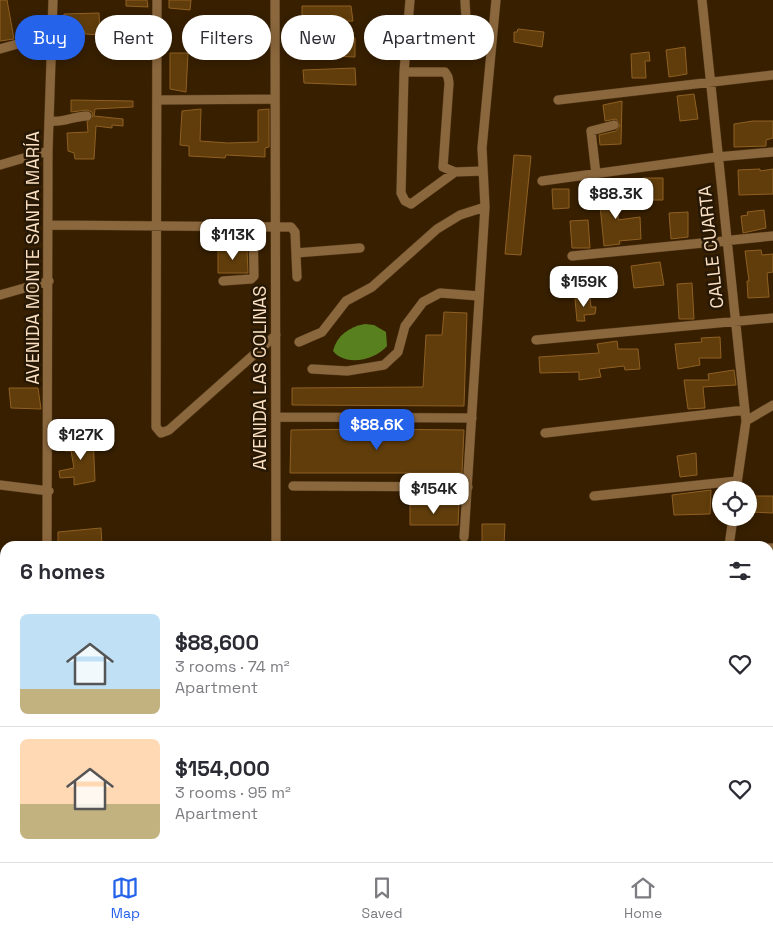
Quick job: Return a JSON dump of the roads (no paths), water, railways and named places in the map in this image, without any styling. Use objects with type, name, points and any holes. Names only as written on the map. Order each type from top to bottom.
[{"type":"street","name":"AVENIDA MONTE SANTA MARÍA","points":[[53,0],[53,15]]},
{"type":"street","points":[[156,0],[156,428],[161,433],[169,430],[276,335]]},
{"type":"street","name":"AVENIDA LAS COLINAS","points":[[275,0],[276,541]]},
{"type":"street","points":[[409,15],[410,0]]},
{"type":"street","points":[[464,0],[464,15]]},
{"type":"street","points":[[464,537],[485,207],[482,148],[496,0]]},
{"type":"street","name":"CALLE CUARTA","points":[[702,0],[716,157],[728,240],[746,421],[737,481]]},
{"type":"street","points":[[0,49],[15,45]]},
{"type":"street","name":"AVENIDA MONTE SANTA MARÍA","points":[[47,541],[49,491],[48,151],[52,60]]},
{"type":"street","points":[[405,60],[401,193],[405,201],[411,204],[455,172]]},
{"type":"street","points":[[404,72],[445,72],[448,77],[443,167],[455,172],[483,171]]},
{"type":"street","points":[[558,100],[773,76]]},
{"type":"street","points":[[157,100],[275,99]]},
{"type":"street","points":[[50,120],[60,122],[77,116],[87,116]]},
{"type":"street","points":[[596,174],[591,131],[614,125]]},
{"type":"street","points":[[0,165],[48,151]]},
{"type":"street","points":[[542,181],[716,157],[773,152]]},
{"type":"street","points":[[300,342],[322,332],[346,301],[372,286],[437,229],[460,215],[485,207]]},
{"type":"street","points":[[48,225],[274,227],[293,229],[297,277]]},
{"type":"street","points":[[223,281],[250,279],[254,276],[253,228]]},
{"type":"street","points":[[572,256],[773,236]]},
{"type":"street","points":[[296,253],[360,248]]},
{"type":"street","points":[[0,295],[49,281]]},
{"type":"street","points":[[312,369],[347,371],[384,365],[398,352],[405,326],[423,302],[440,294],[480,296]]},
{"type":"street","points":[[536,340],[773,318]]},
{"type":"street","points":[[746,421],[773,405]]},
{"type":"street","points":[[545,433],[745,410]]},
{"type":"street","points":[[277,417],[472,418]]},
{"type":"street","points":[[0,485],[49,491]]},
{"type":"street","points":[[293,486],[468,487]]},
{"type":"street","points":[[594,496],[712,488]]},
{"type":"street","points":[[730,541],[732,526]]}]
